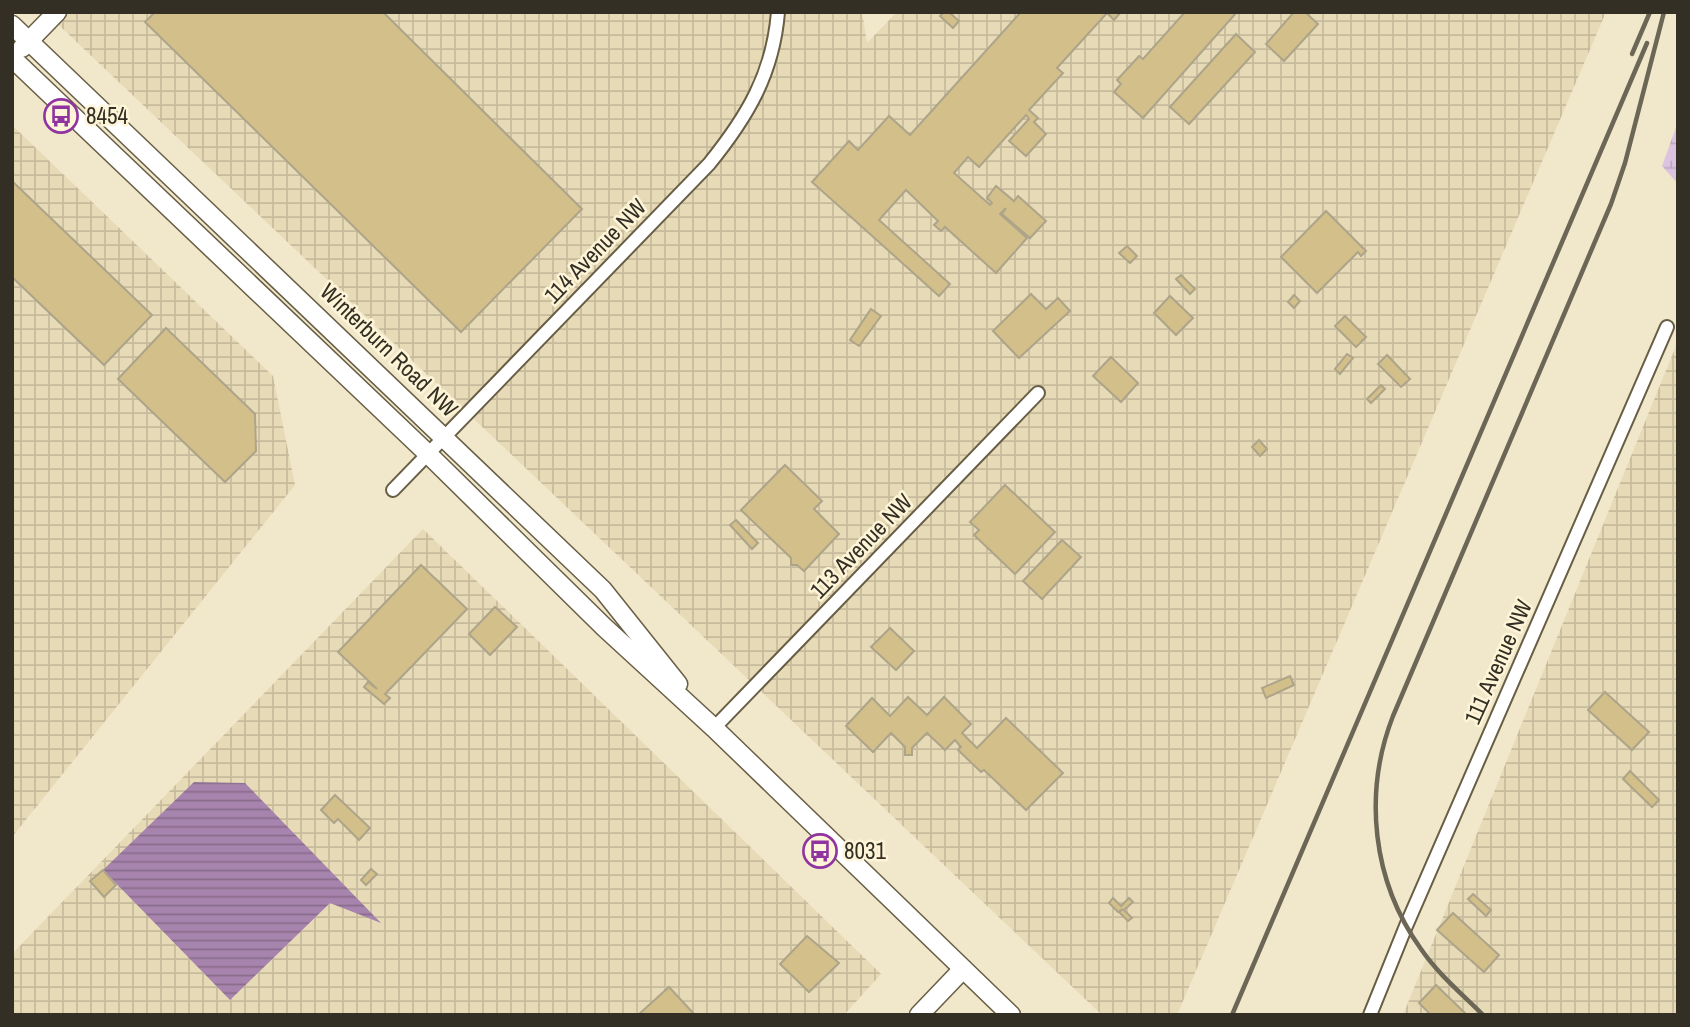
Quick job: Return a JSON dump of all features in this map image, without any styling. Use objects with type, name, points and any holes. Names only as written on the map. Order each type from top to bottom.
[{"type":"main road","points":[[12,58],[57,12]]},
{"type":"main road","name":"Winterburn Road NW","points":[[12,25],[603,590],[714,728]]},
{"type":"main road","name":"Winterburn Road NW","points":[[12,58],[1011,1015]]},
{"type":"main road","points":[[919,1015],[963,969]]},
{"type":"street","name":"114 Avenue NW","points":[[393,490],[709,164],[738,127],[757,93],[770,58],[778,12]]},
{"type":"street","name":"111 Avenue NW","points":[[1370,1015],[1406,926],[1667,327]]},
{"type":"street","name":"113 Avenue NW","points":[[714,728],[1038,393]]},
{"type":"shaded area","points":[[45,12],[862,12],[867,43],[897,12],[1606,12],[1177,1015],[1102,1015]]},
{"type":"shaded area","points":[[12,125],[273,376],[295,485],[12,837]]},
{"type":"shaded area","points":[[1678,341],[1678,1015],[1403,1015]]},
{"type":"shaded area","points":[[423,529],[881,974],[844,1015],[12,1015],[12,954]]},
{"type":"shaded area","points":[[194,782],[245,783],[381,923],[330,903],[230,1000],[103,870]]},
{"type":"green space","points":[[1678,122],[1678,184],[1662,166]]},
{"type":"building","points":[[155,12],[383,12],[582,209],[461,332],[145,22]]},
{"type":"building","points":[[949,12],[959,21],[953,28],[940,16]]},
{"type":"building","points":[[1021,12],[1121,12],[1114,20],[1107,13],[1057,68],[1063,73],[1029,110],[1038,118],[1034,122],[1046,134],[1026,156],[1009,141],[1029,119],[1026,115],[979,167],[968,157],[954,173],[990,205],[992,203],[987,198],[996,186],[1014,201],[1018,196],[1046,221],[1030,238],[1002,214],[1006,208],[1000,214],[1027,238],[996,273],[945,227],[941,231],[934,225],[938,221],[906,190],[879,220],[950,284],[939,296],[812,182],[849,141],[858,150],[889,116],[910,135]]},
{"type":"building","points":[[1185,12],[1237,12],[1143,118],[1114,92],[1121,84],[1117,80],[1139,56],[1143,59]]},
{"type":"building","points":[[1294,12],[1305,12],[1318,24],[1284,61],[1266,44]]},
{"type":"building","points":[[1236,34],[1255,52],[1189,124],[1170,107]]},
{"type":"building","points":[[12,181],[152,315],[104,365],[12,277]]},
{"type":"building","points":[[1326,211],[1366,251],[1361,256],[1358,252],[1317,293],[1281,257]]},
{"type":"building","points":[[1127,246],[1137,256],[1130,263],[1119,253]]},
{"type":"building","points":[[1181,275],[1195,289],[1190,294],[1176,279]]},
{"type":"building","points":[[1031,294],[1046,309],[1058,298],[1070,311],[1019,358],[993,331]]},
{"type":"building","points":[[1294,295],[1300,301],[1294,308],[1288,302]]},
{"type":"building","points":[[1170,296],[1193,318],[1176,335],[1154,313]]},
{"type":"building","points":[[871,309],[881,316],[859,346],[850,340]]},
{"type":"building","points":[[1345,316],[1366,337],[1356,347],[1335,326]]},
{"type":"building","points":[[166,328],[255,414],[256,451],[225,482],[118,379]]},
{"type":"building","points":[[1347,354],[1353,358],[1340,374],[1335,369]]},
{"type":"building","points":[[1387,355],[1410,379],[1401,387],[1378,364]]},
{"type":"building","points":[[1111,357],[1138,383],[1121,402],[1093,376]]},
{"type":"building","points":[[1381,385],[1385,389],[1371,403],[1367,399]]},
{"type":"building","points":[[1259,440],[1267,449],[1260,456],[1252,447]]},
{"type":"building","points":[[785,465],[822,501],[814,509],[839,534],[804,571],[797,565],[791,565],[791,558],[741,510]]},
{"type":"building","points":[[1005,485],[1055,532],[1015,574],[974,535],[979,530],[970,522]]},
{"type":"building","points":[[736,520],[758,543],[752,549],[730,525]]},
{"type":"building","points":[[1062,540],[1081,557],[1042,599],[1023,581]]},
{"type":"building","points":[[421,565],[467,609],[385,694],[390,698],[384,704],[364,687],[368,682],[377,689],[338,652]]},
{"type":"building","points":[[495,607],[517,627],[490,655],[469,634]]},
{"type":"building","points":[[890,628],[914,651],[896,670],[871,647]]},
{"type":"building","points":[[1290,676],[1294,685],[1266,698],[1262,688]]},
{"type":"building","points":[[1605,692],[1649,732],[1632,750],[1588,710]]},
{"type":"building","points":[[908,697],[927,715],[944,697],[971,724],[962,733],[977,748],[1006,718],[1063,773],[1026,810],[984,770],[981,772],[958,750],[961,747],[955,740],[945,750],[927,733],[912,748],[912,755],[905,755],[905,747],[891,733],[873,752],[846,726],[872,698],[890,716]]},
{"type":"building","points":[[1630,771],[1659,800],[1652,807],[1623,779]]},
{"type":"building","points":[[335,795],[370,828],[359,840],[338,819],[334,823],[321,810]]},
{"type":"building","points":[[371,869],[377,874],[366,885],[361,880]]},
{"type":"building","points":[[103,870],[116,885],[104,897],[90,881]]},
{"type":"building","points":[[1473,894],[1491,910],[1486,916],[1468,899]]},
{"type":"building","points":[[1113,898],[1121,906],[1129,898],[1133,902],[1124,910],[1132,918],[1128,921],[1119,912],[1123,909],[1118,912],[1109,903]]},
{"type":"building","points":[[1453,913],[1499,955],[1484,972],[1437,930]]},
{"type":"building","points":[[807,936],[839,963],[809,992],[780,964]]},
{"type":"building","points":[[1436,985],[1467,1015],[1431,1015],[1419,1003]]},
{"type":"building","points":[[669,987],[695,1015],[638,1015]]},
{"type":"railway","points":[[1632,54],[1650,12]]},
{"type":"railway","points":[[1483,1015],[1428,958],[1404,923],[1392,895],[1377,836],[1378,775],[1393,716],[1611,204],[1625,163],[1664,12]]},
{"type":"railway","points":[[1232,1015],[1647,43]]},
{"type":"place","name":"8454","points":[[61,116]]},
{"type":"place","name":"8031","points":[[820,851]]}]
